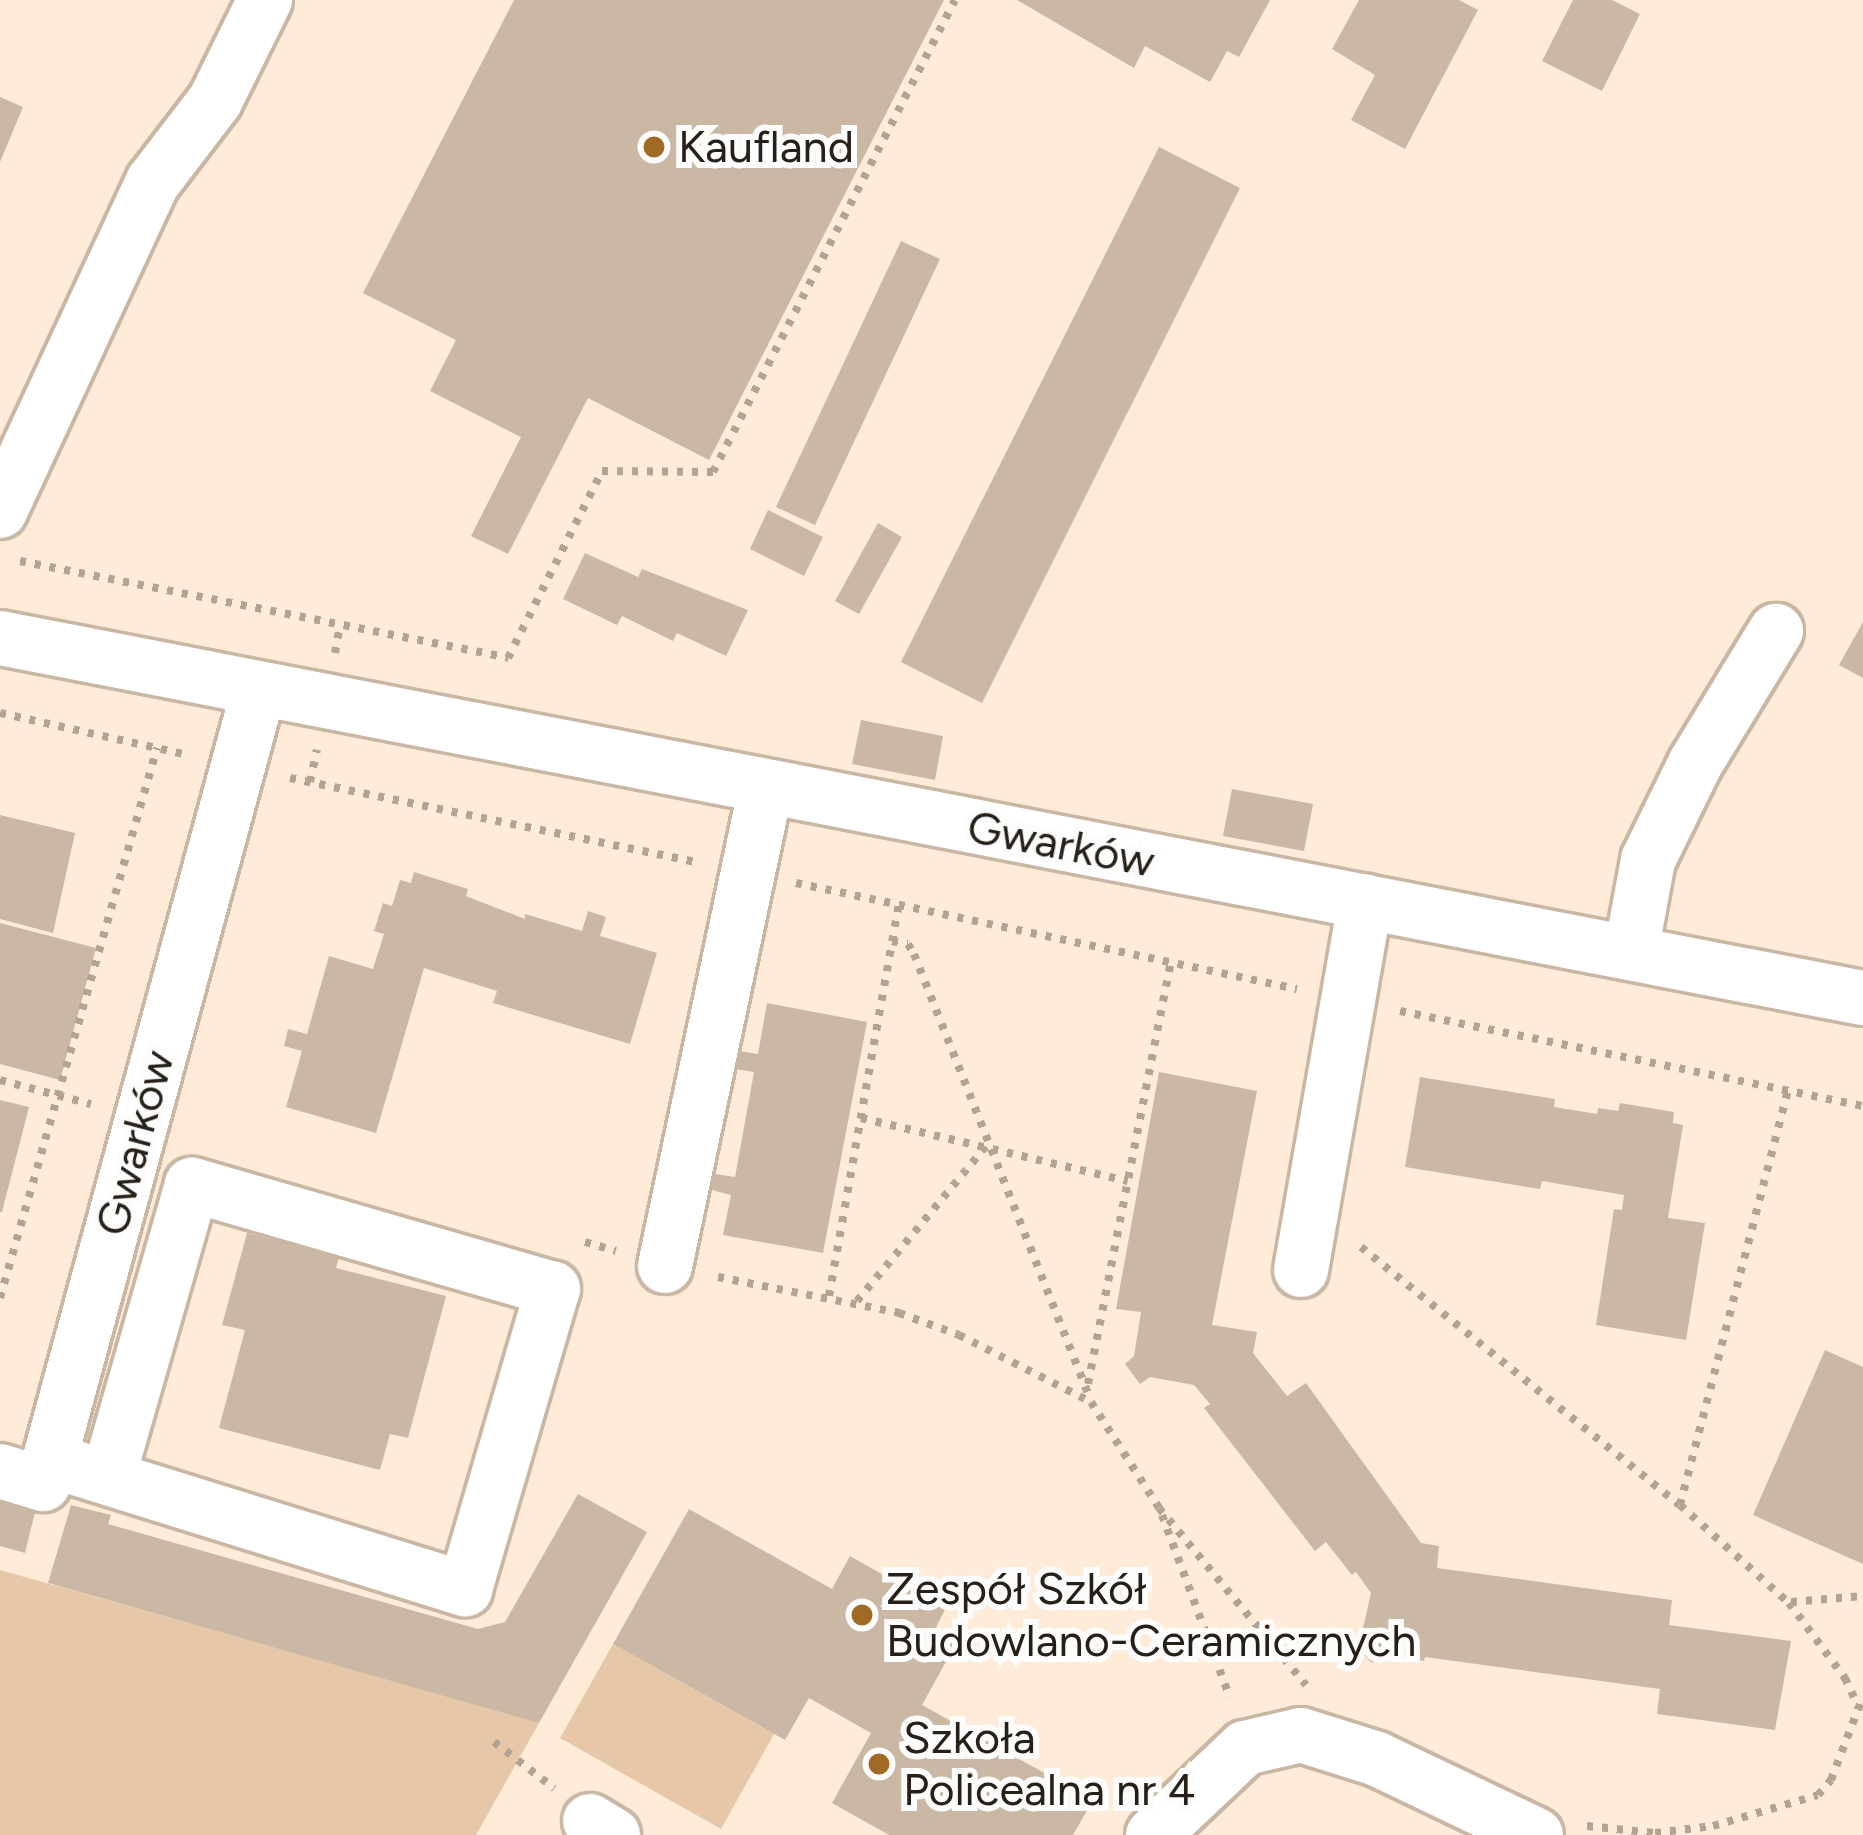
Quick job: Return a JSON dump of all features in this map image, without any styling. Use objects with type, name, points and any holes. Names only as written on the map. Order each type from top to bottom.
[{"type":"street","points":[[5,535],[153,182],[215,100],[265,0]]},
{"type":"street","points":[[1631,952],[1648,860],[1695,764],[1776,631]]},
{"type":"street","name":"Gwarków","points":[[0,638],[1863,998]]},
{"type":"street","name":"Gwarków","points":[[25,1465],[141,1118],[259,689]]},
{"type":"street","points":[[665,1266],[766,787]]},
{"type":"street","points":[[1301,1270],[1365,902]]},
{"type":"street","points":[[25,1465],[108,1477],[465,1589],[553,1289],[193,1185],[108,1477]]},
{"type":"street","points":[[1154,1835],[1245,1748],[1300,1735],[1377,1759],[1536,1835]]},
{"type":"path","points":[[5,535],[508,658],[602,471],[713,472],[955,0]]},
{"type":"path","points":[[0,713],[238,767],[1863,1106]]},
{"type":"path","points":[[0,1298],[62,1096],[157,748]]},
{"type":"path","points":[[829,1296],[899,904]]},
{"type":"path","points":[[892,941],[908,944],[914,954],[1091,1402]]},
{"type":"path","points":[[1087,1389],[1171,961]]},
{"type":"path","points":[[0,1080],[141,1118]]},
{"type":"path","points":[[1680,1505],[1788,1091]]},
{"type":"path","points":[[861,1118],[1128,1180]]},
{"type":"path","points":[[857,1301],[986,1146]]},
{"type":"path","points":[[1349,1238],[1680,1505],[1790,1603],[1845,1678],[1858,1706]]},
{"type":"path","points":[[1232,1706],[1159,1508],[1310,1692]]},
{"type":"path","points":[[1790,1603],[1863,1596]]},
{"type":"path","points":[[494,1742],[520,1757]]},
{"type":"shaded area","points":[[0,1570],[539,1723],[476,1835],[0,1835]]},
{"type":"shaded area","points":[[613,1644],[774,1734],[721,1829],[560,1738]]},
{"type":"building","name":"Kaufland","points":[[514,0],[944,0],[709,460],[588,398],[508,554],[471,536],[521,437],[430,391],[456,340],[363,293]]},
{"type":"building","points":[[1017,0],[1270,0],[1239,57],[1227,51],[1210,82],[1145,46],[1134,68]]},
{"type":"building","points":[[1359,0],[1459,0],[1478,10],[1405,149],[1351,120],[1375,75],[1332,49]]},
{"type":"building","points":[[1573,0],[1612,0],[1640,14],[1602,91],[1542,61]]},
{"type":"building","points":[[0,97],[23,107],[0,162]]},
{"type":"building","points":[[1159,147],[1240,188],[982,703],[901,662]]},
{"type":"building","points":[[901,241],[940,259],[815,525],[776,507]]},
{"type":"building","points":[[768,510],[823,537],[804,576],[750,549]]},
{"type":"building","points":[[878,523],[902,537],[859,614],[835,601]]},
{"type":"building","points":[[585,553],[638,577],[642,569],[748,610],[726,656],[677,633],[673,641],[622,616],[617,625],[563,599]]},
{"type":"building","points":[[1863,622],[1863,678],[1839,665]]},
{"type":"building","points":[[861,720],[943,736],[935,780],[852,764]]},
{"type":"building","points":[[1232,789],[1313,804],[1304,851],[1223,836]]},
{"type":"building","points":[[0,815],[75,833],[53,933],[0,919]]},
{"type":"building","points":[[414,872],[468,889],[466,896],[525,919],[525,914],[582,931],[588,911],[606,917],[600,936],[657,953],[630,1044],[493,1003],[497,991],[424,968],[376,1133],[286,1107],[302,1051],[284,1046],[288,1029],[307,1034],[329,956],[373,969],[384,934],[374,931],[383,903],[392,906],[400,880],[411,883]]},
{"type":"building","points":[[0,923],[96,948],[60,1080],[0,1064]]},
{"type":"building","points":[[767,1003],[867,1022],[823,1253],[723,1235],[731,1195],[712,1190],[715,1174],[735,1177],[754,1072],[735,1069],[739,1051],[758,1054]]},
{"type":"building","points":[[1159,1072],[1257,1091],[1212,1325],[1257,1332],[1253,1353],[1287,1396],[1306,1383],[1421,1543],[1439,1546],[1437,1568],[1672,1600],[1669,1625],[1791,1641],[1775,1730],[1657,1714],[1660,1689],[1425,1657],[1424,1661],[1380,1654],[1372,1663],[1354,1645],[1361,1637],[1371,1593],[1356,1572],[1352,1575],[1326,1542],[1315,1551],[1204,1408],[1210,1404],[1194,1385],[1150,1377],[1140,1384],[1125,1364],[1134,1356],[1141,1312],[1116,1309]]},
{"type":"building","points":[[1420,1077],[1555,1099],[1554,1107],[1597,1114],[1598,1108],[1618,1111],[1620,1103],[1674,1112],[1673,1123],[1683,1125],[1668,1218],[1705,1223],[1686,1340],[1596,1325],[1614,1209],[1622,1210],[1624,1195],[1542,1181],[1540,1189],[1405,1167]]},
{"type":"building","points":[[0,1100],[29,1107],[2,1212],[0,1212]]},
{"type":"building","points":[[247,1233],[339,1257],[336,1268],[446,1296],[408,1438],[390,1434],[380,1470],[219,1428],[245,1330],[222,1325]]},
{"type":"building","points":[[1825,1350],[1863,1367],[1863,1564],[1753,1515]]},
{"type":"building","points":[[0,1494],[37,1504],[25,1553],[0,1546]]},
{"type":"building","points":[[578,1494],[647,1532],[539,1723],[48,1583],[71,1505],[111,1515],[108,1524],[478,1629],[505,1622]]},
{"type":"building","points":[[689,1509],[832,1589],[850,1556],[945,1610],[936,1627],[958,1640],[922,1705],[1093,1800],[1073,1835],[889,1835],[832,1803],[871,1733],[809,1698],[785,1740],[613,1644]]},
{"type":"place","name":"Kaufland","points":[[654,147]]},
{"type":"place","name":"Zespół Szkół Budowlano-Ceramicznych","points":[[862,1615]]},
{"type":"place","name":"Szkoła Policealna nr 4","points":[[879,1764]]}]
